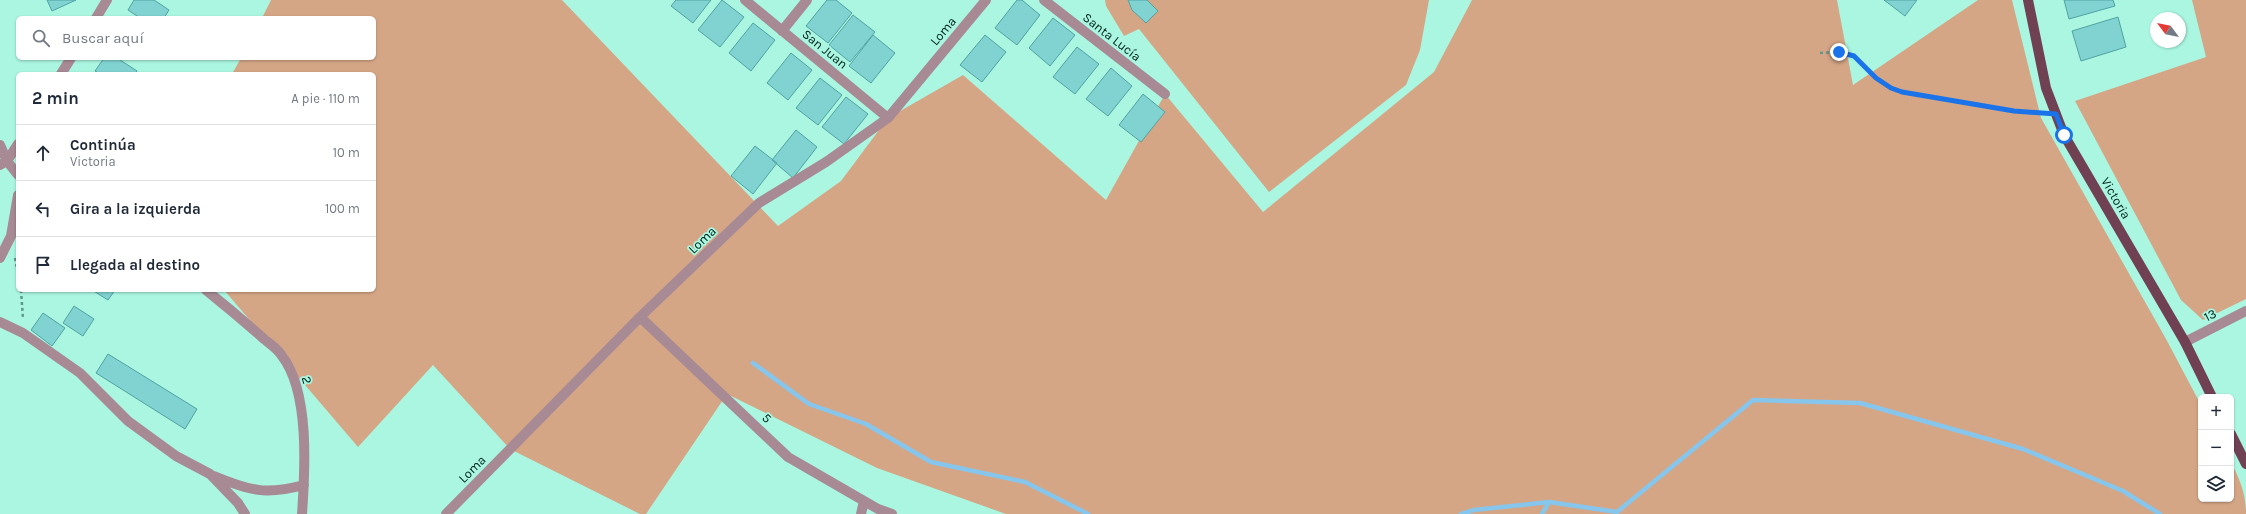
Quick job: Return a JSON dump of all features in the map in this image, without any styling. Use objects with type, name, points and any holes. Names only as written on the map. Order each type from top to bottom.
[{"type":"main road","name":"Victoria","points":[[2028,0],[2046,88],[2064,135],[2185,342],[2211,394]]},
{"type":"main road","points":[[2234,440],[2246,464]]},
{"type":"street","points":[[97,16],[107,0]]},
{"type":"street","name":"San Juan","points":[[745,0],[888,118]]},
{"type":"street","points":[[782,31],[807,0]]},
{"type":"street","name":"Loma","points":[[446,514],[640,317],[759,203],[826,162],[888,118],[986,0]]},
{"type":"street","name":"Santa Lucía","points":[[1044,0],[1165,94]]},
{"type":"street","points":[[62,72],[70,60]]},
{"type":"street","points":[[0,145],[4,163],[16,174]]},
{"type":"street","points":[[4,163],[16,147]]},
{"type":"street","points":[[0,258],[11,236],[16,207]]},
{"type":"street","name":"2","points":[[208,292],[248,324],[282,356],[296,381],[302,420],[306,464],[302,514]]},
{"type":"street","name":"13","points":[[2185,342],[2246,312]]},
{"type":"street","name":"5","points":[[640,317],[788,456],[864,501],[892,514]]},
{"type":"street","points":[[0,322],[23,333],[80,373],[128,421],[176,456],[235,485],[258,491],[279,491],[304,485]]},
{"type":"street","points":[[210,474],[238,503],[245,514]]},
{"type":"street","points":[[861,514],[864,501]]},
{"type":"path","points":[[1820,52],[1839,52],[1854,56],[1876,78],[1891,88],[1902,92],[2014,111],[2056,114]]},
{"type":"path","points":[[21,292],[23,333]]},
{"type":"shaded area","points":[[271,0],[562,0],[778,226],[841,181],[888,118],[963,75],[1106,200],[1165,94],[1263,212],[1434,72],[1472,0],[1837,0],[1853,85],[1978,0],[2012,0],[2041,118],[2166,339],[2198,399],[2198,502],[2234,502],[2234,468],[2242,487],[2246,514],[1006,514],[877,468],[727,394],[646,514],[640,514],[510,449],[433,365],[358,447],[226,292],[376,292],[376,72],[233,72],[240,60],[376,60],[376,16],[263,16]]},
{"type":"shaded area","points":[[1105,0],[1429,0],[1420,50],[1406,85],[1269,192],[1139,29],[1124,36],[1106,6]]},
{"type":"shaded area","points":[[2192,0],[2246,0],[2246,299],[2203,320],[2181,300],[2075,101],[2206,57]]},
{"type":"building","points":[[47,0],[76,0],[52,11]]},
{"type":"building","points":[[134,0],[154,0],[169,10],[165,16],[137,16],[128,10]]},
{"type":"building","points":[[676,0],[711,0],[693,23],[671,6]]},
{"type":"building","points":[[722,0],[744,17],[720,47],[698,30]]},
{"type":"building","points":[[827,0],[836,0],[852,13],[828,43],[806,26]]},
{"type":"building","points":[[1017,0],[1022,0],[1040,15],[1017,45],[995,28]]},
{"type":"building","points":[[1128,0],[1147,0],[1158,11],[1146,23],[1132,10]]},
{"type":"building","points":[[1884,0],[1917,0],[1905,16]]},
{"type":"building","points":[[2064,0],[2113,0],[2115,6],[2069,19]]},
{"type":"building","points":[[853,15],[875,32],[850,62],[829,45]]},
{"type":"building","points":[[2118,17],[2126,47],[2081,61],[2072,31]]},
{"type":"building","points":[[1053,18],[1075,35],[1050,66],[1029,48]]},
{"type":"building","points":[[753,23],[775,40],[751,71],[729,53]]},
{"type":"building","points":[[873,35],[895,53],[871,83],[849,66]]},
{"type":"building","points":[[985,35],[1006,52],[982,82],[960,65]]},
{"type":"building","points":[[1077,47],[1099,64],[1075,94],[1053,77]]},
{"type":"building","points":[[791,53],[812,70],[788,100],[767,83]]},
{"type":"building","points":[[103,60],[120,60],[137,71],[97,72],[95,71]]},
{"type":"building","points":[[1111,68],[1132,86],[1108,116],[1086,99]]},
{"type":"building","points":[[820,78],[842,95],[818,125],[796,108]]},
{"type":"building","points":[[1143,94],[1165,112],[1141,142],[1119,125]]},
{"type":"building","points":[[846,97],[868,114],[844,144],[822,127]]},
{"type":"building","points":[[796,130],[817,147],[793,178],[772,160]]},
{"type":"building","points":[[755,146],[777,163],[753,194],[731,176]]},
{"type":"building","points":[[95,292],[114,292],[108,300]]},
{"type":"building","points":[[74,306],[94,319],[83,336],[63,323]]},
{"type":"building","points":[[43,313],[65,328],[52,346],[31,330]]},
{"type":"building","points":[[108,354],[197,409],[185,429],[96,373]]},
{"type":"waterway","points":[[753,363],[809,404],[866,424],[931,462],[1025,482],[1088,514]]},
{"type":"waterway","points":[[1461,514],[1474,510],[1549,502],[1617,512],[1753,400],[1860,403],[2023,449],[2123,491],[2160,514]]},
{"type":"waterway","points":[[1542,514],[1549,502]]},
{"type":"route","points":[[1839,52],[1854,56],[1862,62],[1876,78],[1891,88],[1902,92],[2014,111],[2056,114],[2064,135]]}]
